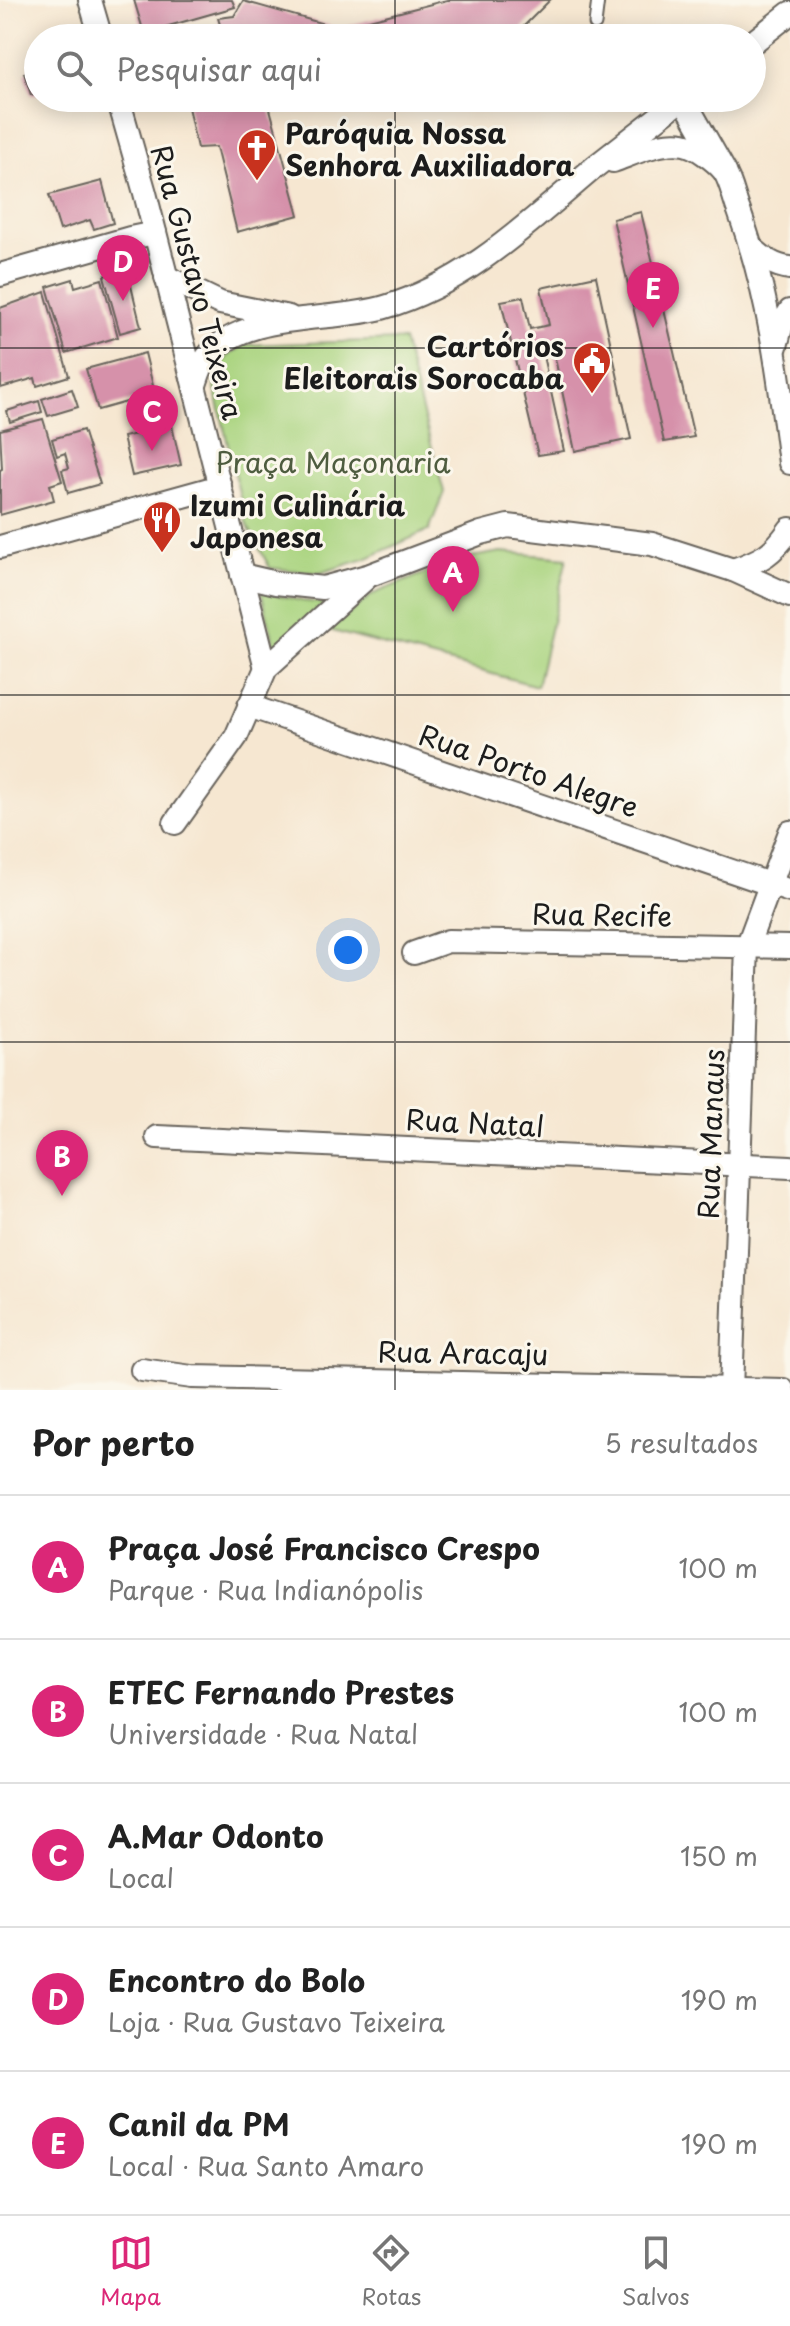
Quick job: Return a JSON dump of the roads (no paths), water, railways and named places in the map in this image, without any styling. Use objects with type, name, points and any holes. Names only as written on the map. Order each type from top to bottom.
[{"type":"street","points":[[90,0],[97,24]]},
{"type":"street","points":[[766,32],[790,13]]},
{"type":"street","name":"Rua Gustavo Teixeira","points":[[122,112],[266,668]]},
{"type":"street","points":[[195,385],[205,360],[231,335],[298,318],[354,314],[385,307],[445,284],[512,239],[665,112]]},
{"type":"street","points":[[691,112],[725,172],[751,247],[776,347],[790,463]]},
{"type":"street","points":[[596,167],[645,150],[684,144],[703,153],[725,172]]},
{"type":"street","points":[[0,275],[155,233]]},
{"type":"street","points":[[751,247],[778,266],[790,268]]},
{"type":"street","points":[[166,277],[220,303],[298,318]]},
{"type":"street","points":[[776,347],[782,324],[790,311]]},
{"type":"street","points":[[0,547],[220,486]]},
{"type":"street","points":[[242,575],[276,583],[323,588],[370,575],[481,533],[508,526],[652,544],[733,570],[790,596]]},
{"type":"street","points":[[733,570],[769,554],[790,529]]},
{"type":"street","points":[[175,823],[236,737],[266,668],[370,575]]},
{"type":"street","name":"Rua Porto Alegre","points":[[249,706],[781,888]]},
{"type":"street","name":"Rua Manaus","points":[[731,1389],[747,947],[781,888],[790,832]]},
{"type":"street","name":"Rua Recife","points":[[414,953],[448,941],[790,947]]},
{"type":"street","name":"Rua Natal","points":[[157,1137],[790,1167]]},
{"type":"street","name":"Rua Aracaju","points":[[142,1370],[192,1377],[783,1390]]},
{"type":"lane","points":[[595,24],[598,0]]},
{"type":"place","name":"Paróquia Nossa Senhora Auxiliadora","points":[[257,182]]},
{"type":"place","name":"Encontro do Bolo","points":[[123,301]]},
{"type":"place","name":"Canil da PM","points":[[653,328]]},
{"type":"place","name":"Cartórios Eleitorais Sorocaba","points":[[592,395]]},
{"type":"place","name":"A.Mar Odonto","points":[[152,451]]},
{"type":"place","name":"Izumi Culinária Japonesa","points":[[162,554]]},
{"type":"place","name":"Praça José Francisco Crespo","points":[[453,612]]},
{"type":"place","name":"ETEC Fernando Prestes","points":[[62,1196]]},
{"type":"park label","name":"Praça Maçonaria","points":[[333,461]]}]
